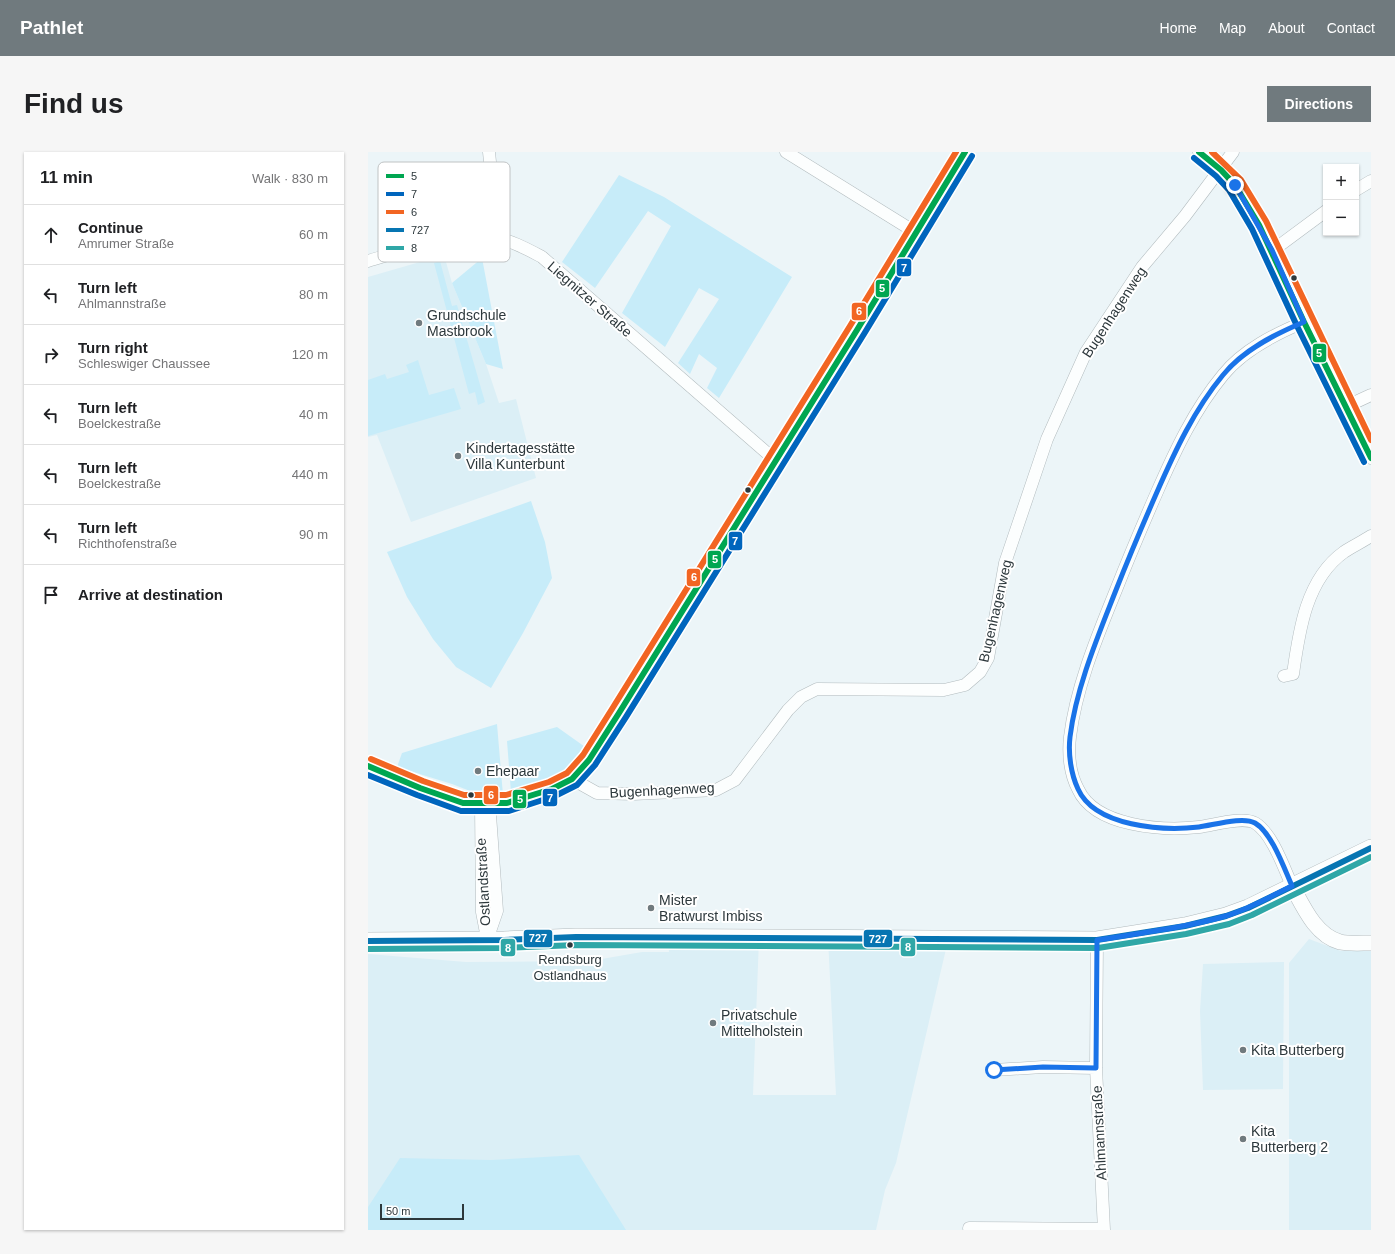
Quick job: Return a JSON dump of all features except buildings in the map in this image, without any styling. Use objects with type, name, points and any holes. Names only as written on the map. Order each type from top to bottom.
[{"type":"main road","points":[[368,941],[487,940],[576,937],[1097,940],[1185,926],[1226,916],[1248,908],[1371,848]]},
{"type":"street","points":[[489,152],[490,162]]},
{"type":"street","points":[[786,152],[915,232]]},
{"type":"street","points":[[368,766],[407,783],[463,803],[507,803],[552,789],[572,779],[589,760],[966,152]]},
{"type":"street","points":[[1199,152],[1221,170],[1235,185],[1245,201],[1272,250],[1304,322],[1371,458]]},
{"type":"street","name":"Bugenhagenweg","points":[[572,779],[598,793],[633,794],[716,790],[735,780],[788,710],[801,697],[817,689],[944,690],[965,684],[980,672],[988,658],[1005,563],[1047,439],[1086,352],[1142,267],[1221,170],[1233,152]]},
{"type":"street","points":[[1359,188],[1371,181]]},
{"type":"street","points":[[1272,250],[1323,213]]},
{"type":"street","name":"Liegnitzer Straße","points":[[510,243],[521,246],[542,257],[775,460]]},
{"type":"street","name":"Liegnitzer Straße","points":[[368,261],[378,258]]},
{"type":"street","points":[[1304,322],[1280,332],[1251,350],[1224,374],[1182,437],[1130,552],[1097,637],[1075,708],[1070,739],[1070,761],[1078,790],[1090,806],[1110,818],[1154,826],[1182,828],[1234,821],[1254,822],[1265,830],[1292,886],[1313,922],[1330,938],[1340,942],[1371,943]]},
{"type":"street","points":[[1345,407],[1371,395]]},
{"type":"street","points":[[1284,676],[1293,674],[1298,638],[1305,612],[1320,578],[1343,553],[1371,536]]},
{"type":"street","name":"Ostlandstraße","points":[[481,804],[482,912],[487,940]]},
{"type":"street","name":"Ahlmannstraße","points":[[1097,940],[1096,1068],[1104,1230]]},
{"type":"street","points":[[994,1070],[1043,1067],[1096,1068]]},
{"type":"street","points":[[969,1228],[1104,1230]]},
{"type":"shaded area","points":[[619,175],[664,197],[792,277],[719,398],[707,388],[717,368],[699,354],[690,374],[678,363],[719,299],[699,288],[665,347],[622,313],[671,226],[648,211],[595,288],[562,262]]},
{"type":"shaded area","points":[[420,262],[446,262],[452,283],[486,364],[499,403],[516,399],[536,478],[411,522],[377,435],[368,437],[368,277]]},
{"type":"shaded area","points":[[440,262],[452,306],[457,305],[485,402],[478,405],[475,392],[469,394],[434,263]]},
{"type":"shaded area","points":[[477,262],[483,262],[503,369],[486,364],[452,283]]},
{"type":"shaded area","points":[[418,360],[429,395],[454,388],[461,409],[368,436],[368,380],[385,374],[387,379],[409,372],[406,365]]},
{"type":"shaded area","points":[[531,501],[545,542],[552,578],[523,633],[491,688],[456,667],[433,639],[407,597],[387,552]]},
{"type":"shaded area","points":[[497,724],[503,795],[500,797],[483,796],[452,784],[397,767],[402,753]]},
{"type":"shaded area","points":[[557,727],[588,749],[582,762],[565,777],[548,785],[529,790],[511,792],[507,741]]},
{"type":"shaded area","points":[[668,938],[759,939],[753,1095],[836,1095],[828,939],[924,939],[923,948],[946,949],[896,1163],[885,1190],[876,1230],[368,1230],[368,954],[466,962],[590,961],[642,952],[669,952]]},
{"type":"shaded area","points":[[1309,939],[1341,951],[1371,951],[1371,1230],[1289,1230],[1289,963]]},
{"type":"shaded area","name":"Kita Butterberg","points":[[1284,962],[1283,1089],[1203,1090],[1200,1011],[1203,964]]},
{"type":"shaded area","points":[[579,1155],[626,1230],[368,1230],[368,1207],[400,1158],[491,1160]]},
{"type":"transit line","name":"6","points":[[371,759],[423,781],[464,795],[506,795],[549,782],[567,773],[583,755],[612,709],[850,326],[956,152]]},
{"type":"transit line","name":"5","points":[[368,766],[420,788],[463,803],[507,803],[552,789],[572,779],[589,760],[619,713],[857,330],[965,152]]},
{"type":"transit line","name":"5","points":[[1199,152],[1221,170],[1235,185],[1259,225],[1304,322],[1371,458]]},
{"type":"transit line","name":"6","points":[[1212,152],[1241,180],[1266,221],[1371,440]]},
{"type":"transit line","name":"7","points":[[368,775],[461,811],[509,811],[555,796],[577,785],[595,765],[626,717],[864,334],[972,156]]},
{"type":"transit line","name":"7","points":[[1194,158],[1216,176],[1229,190],[1252,229],[1297,326],[1364,462]]},
{"type":"transit line","name":"727","points":[[368,941],[504,940],[576,937],[1097,940],[1185,926],[1226,916],[1248,908],[1371,848]]},
{"type":"transit line","name":"8","points":[[368,949],[504,948],[576,945],[1098,948],[1186,934],[1229,924],[1252,915],[1371,857]]},
{"type":"place","name":"Grundschule Mastbrook","points":[[419,323]]},
{"type":"place","name":"Kindertagesstätte Villa Kunterbunt","points":[[458,456]]},
{"type":"place","name":"Ehepaar","points":[[478,771]]},
{"type":"place","name":"Mister Bratwurst Imbiss","points":[[651,908]]},
{"type":"place","name":"Rendsburg Ostlandhaus","points":[[570,945]]},
{"type":"place","name":"Privatschule Mittelholstein","points":[[713,1023]]},
{"type":"place","name":"Kita Butterberg","points":[[1243,1050]]},
{"type":"place","name":"Kita Butterberg 2","points":[[1243,1139]]},
{"type":"route","points":[[994,1070],[1043,1067],[1096,1068],[1097,940],[1185,926],[1226,916],[1248,908],[1292,886],[1265,830],[1254,822],[1234,821],[1202,827],[1182,828],[1136,824],[1110,818],[1090,806],[1078,790],[1070,761],[1070,739],[1075,708],[1097,637],[1130,552],[1182,437],[1224,374],[1251,350],[1280,332],[1304,322],[1272,250],[1235,185]]}]
